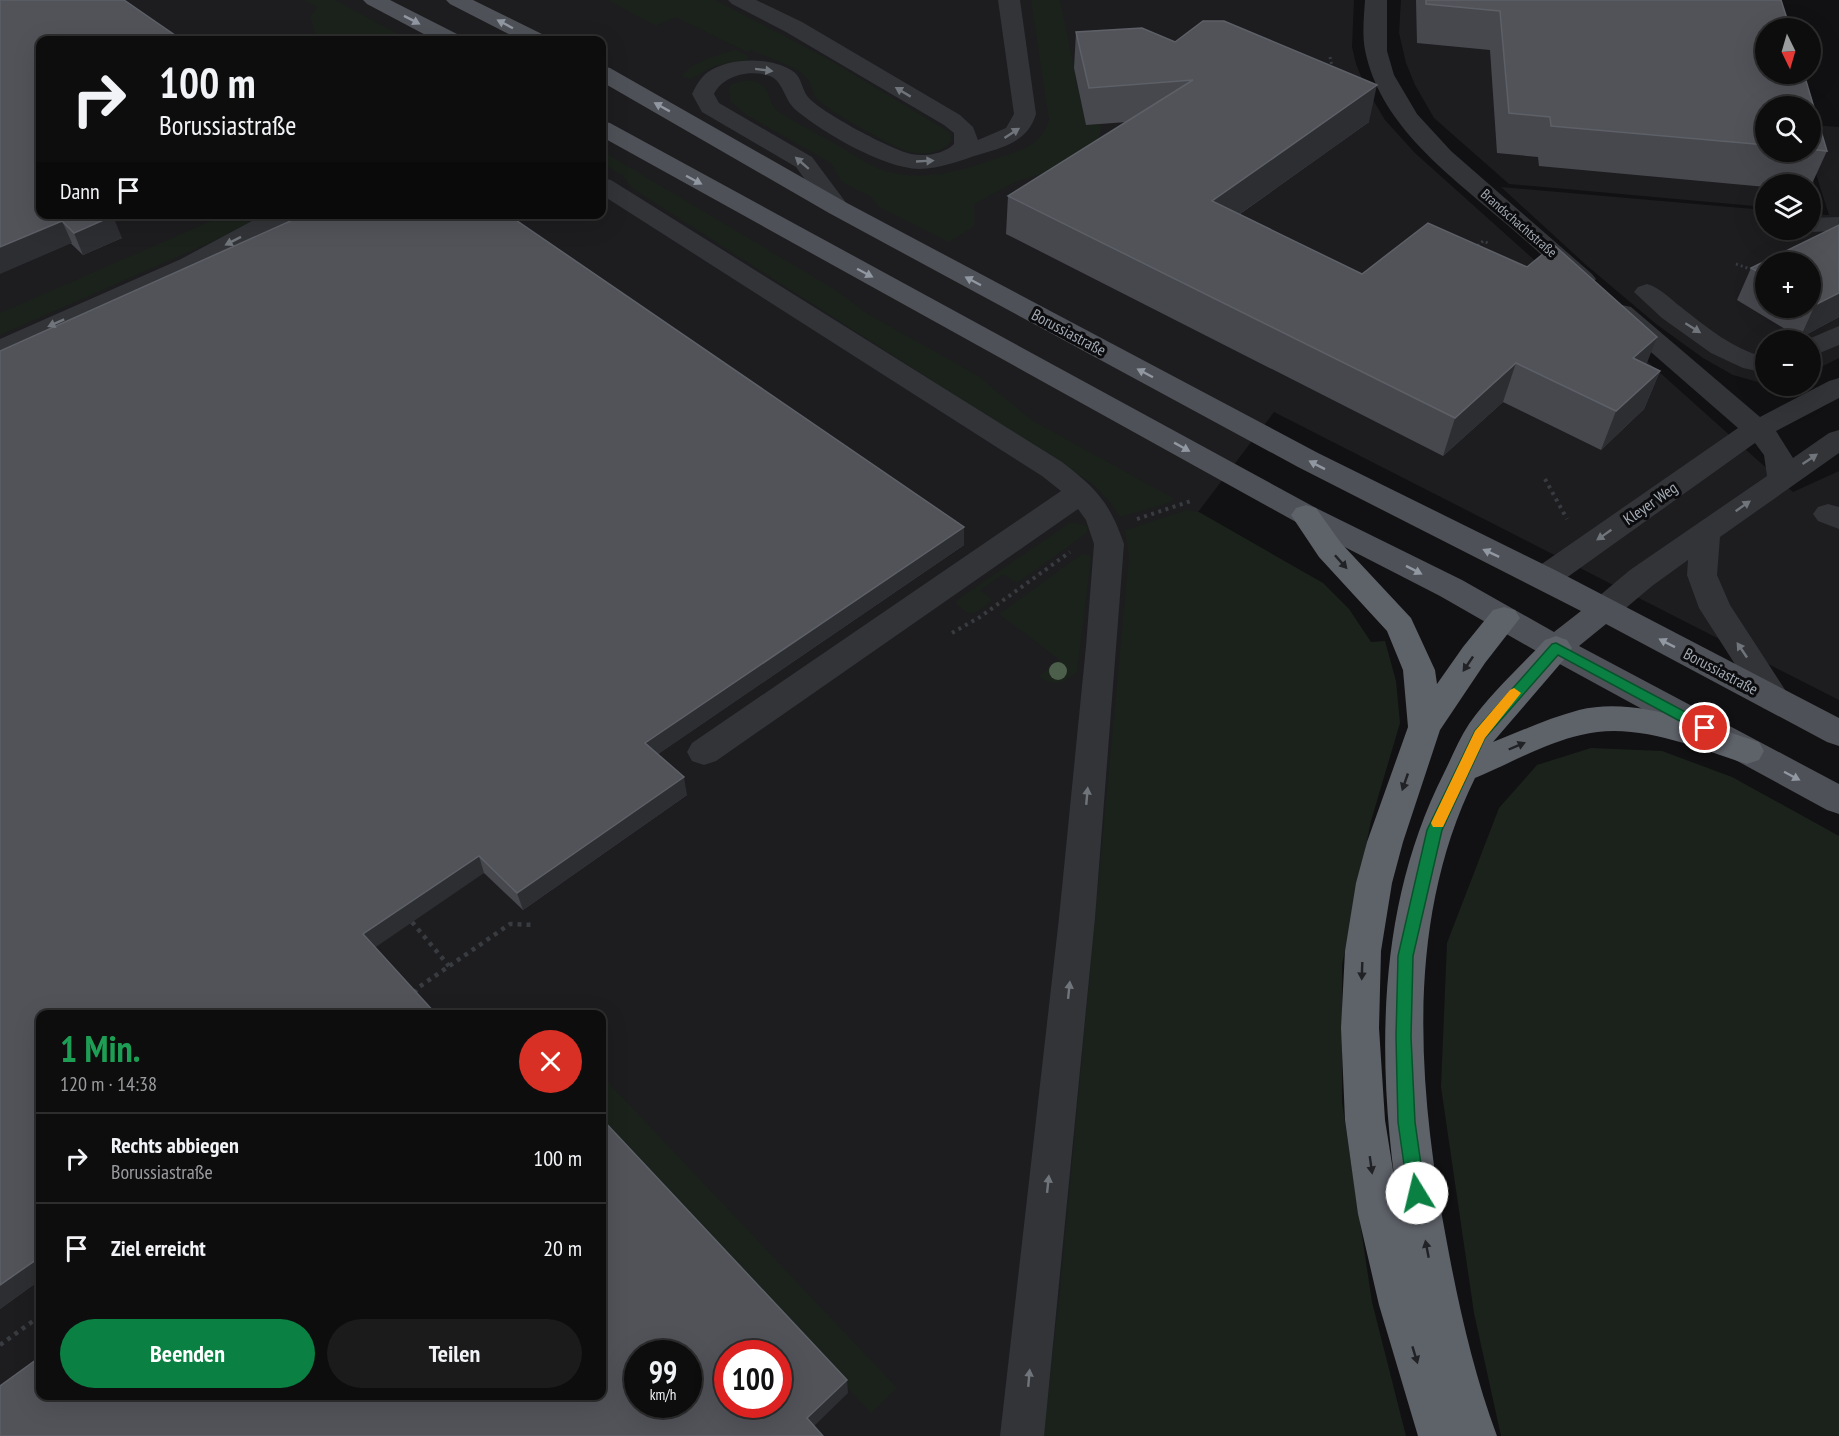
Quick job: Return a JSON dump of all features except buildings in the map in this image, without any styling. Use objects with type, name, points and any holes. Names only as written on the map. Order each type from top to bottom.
[{"type":"highway","points":[[1306,515],[1330,550],[1400,626],[1419,670],[1425,727]]},
{"type":"highway","points":[[1440,1436],[1400,1305],[1379,1214],[1365,1120],[1360,1028],[1363,951],[1374,883],[1385,842],[1425,727],[1474,655],[1504,618]]},
{"type":"highway","points":[[1475,1436],[1458,1384],[1438,1306],[1420,1217],[1406,1122],[1404,1037],[1406,956],[1434,830],[1479,735],[1556,648]]},
{"type":"highway","points":[[1463,769],[1581,722],[1611,719],[1647,721],[1747,751]]},
{"type":"main road","points":[[374,0],[443,36]]},
{"type":"main road","points":[[458,0],[528,36]]},
{"type":"main road","name":"Borussiastraße","points":[[606,75],[838,208],[1308,460],[1544,578],[1839,733]]},
{"type":"main road","points":[[606,130],[1306,515],[1451,588],[1556,648],[1839,800]]},
{"type":"main road","points":[[1504,618],[1544,578]]},
{"type":"main road","points":[[1556,648],[1603,610]]},
{"type":"street","points":[[739,0],[794,27],[952,120],[965,131],[968,138],[966,146],[958,153]]},
{"type":"street","points":[[838,208],[804,162],[710,107],[703,94],[707,84],[724,72],[738,69],[765,69],[776,72],[786,76],[792,82],[794,93],[807,108],[898,158],[910,162],[931,162],[998,141],[1013,135],[1022,126],[1025,114],[1009,0]]},
{"type":"street","name":"Brandschachtstraße","points":[[1376,0],[1375,41],[1381,67],[1394,97],[1426,141],[1757,429]]},
{"type":"street","points":[[606,188],[1052,469],[1081,492],[1100,518],[1109,544],[1077,918],[1022,1436]]},
{"type":"street","points":[[0,349],[190,264],[276,219]]},
{"type":"street","points":[[1821,225],[1839,224]]},
{"type":"street","points":[[1647,292],[1674,317],[1742,360],[1755,363]]},
{"type":"street","points":[[1821,343],[1839,334]]},
{"type":"street","name":"Kleyer Weg","points":[[1544,578],[1757,429],[1839,387]]},
{"type":"street","points":[[1811,401],[1825,416],[1839,426]]},
{"type":"street","points":[[1757,429],[1769,440],[1778,455],[1782,479]]},
{"type":"street","points":[[1603,610],[1641,578],[1839,439]]},
{"type":"street","points":[[704,752],[1081,492]]},
{"type":"street","points":[[1705,533],[1702,575],[1715,609],[1775,699]]},
{"type":"path","points":[[1330,57],[1333,73]]},
{"type":"path","points":[[1469,253],[1483,241],[1491,244]]},
{"type":"path","points":[[1736,264],[1744,269],[1755,271]]},
{"type":"path","points":[[1545,480],[1567,519]]},
{"type":"path","points":[[1132,521],[1191,501]]},
{"type":"path","points":[[952,633],[980,617],[1072,551]]},
{"type":"path","points":[[412,922],[449,966]]},
{"type":"path","points":[[412,996],[418,987],[510,924],[535,925]]},
{"type":"path","points":[[0,1345],[36,1319]]},
{"type":"shaded area","points":[[0,0],[1354,0],[1352,47],[1356,64],[1366,88],[1385,120],[1415,153],[1793,492],[1839,471],[1839,700],[1274,412],[1195,516],[1096,1436],[0,1436]]},
{"type":"shaded area","points":[[304,0],[335,0],[402,36],[317,36],[310,17],[318,7]]},
{"type":"shaded area","points":[[608,0],[715,0],[828,59],[949,132],[952,139],[938,151],[913,153],[899,148],[861,128],[818,100],[806,76],[790,66],[751,50],[747,52],[676,17],[656,26]]},
{"type":"shaded area","points":[[1031,0],[1060,0],[1086,125],[1102,124],[1095,158],[1017,181],[974,204],[974,226],[949,242],[879,207],[871,197],[842,182],[831,163],[747,115],[731,102],[729,86],[744,81],[759,83],[766,89],[775,109],[779,112],[870,165],[897,174],[940,174],[1006,155],[1029,146],[1041,136],[1049,120]]},
{"type":"shaded area","points":[[1401,0],[1764,0],[1764,18],[1755,18],[1755,84],[1765,84],[1765,96],[1755,96],[1755,162],[1809,162],[1812,174],[1755,174],[1755,206],[1509,184],[1434,118],[1415,85],[1406,63],[1399,33]]},
{"type":"shaded area","points":[[735,50],[747,55],[749,60],[714,66],[691,79],[682,76],[699,62]]},
{"type":"shaded area","points":[[1821,126],[1839,127],[1839,358],[1821,367],[1821,330],[1755,330],[1755,381],[1733,375],[1703,358],[1656,324],[1585,264],[1501,187],[1755,209],[1755,240],[1821,240],[1821,215],[1829,215],[1821,190],[1821,174],[1816,174],[1812,162],[1821,162]]},
{"type":"shaded area","points":[[606,153],[834,289],[866,313],[977,375],[1033,421],[1173,498],[1171,502],[1120,517],[1111,503],[1093,484],[632,188],[622,175],[606,165]]},
{"type":"shaded area","points":[[216,219],[255,219],[211,242],[0,335],[0,313]]},
{"type":"shaded area","points":[[1187,510],[1199,512],[1323,583],[1349,609],[1371,642],[1385,641],[1396,681],[1400,723],[1371,821],[1342,965],[1342,1102],[1372,1302],[1406,1436],[1043,1436],[1059,1300],[1129,557],[1125,530]]},
{"type":"shaded area","points":[[1071,522],[1087,526],[1087,533],[1017,583],[1003,574],[980,590],[993,600],[975,613],[968,613],[957,605],[957,600]]},
{"type":"shaded area","points":[[1082,554],[1089,555],[1091,558],[1077,672],[1063,681],[1053,683],[1039,676],[1060,660],[999,614]]},
{"type":"shaded area","points":[[1591,748],[1662,751],[1732,777],[1839,836],[1839,1436],[1501,1436],[1474,1313],[1441,1087],[1447,943],[1499,808],[1537,765]]},
{"type":"shaded area","points":[[606,1080],[897,1388],[871,1413],[606,1127]]},
{"type":"slow traffic","points":[[1438,823],[1479,735],[1514,693]]},
{"type":"route","points":[[1417,1193],[1406,1122],[1404,1037],[1406,956],[1434,830],[1479,735],[1556,648],[1705,728]]}]
